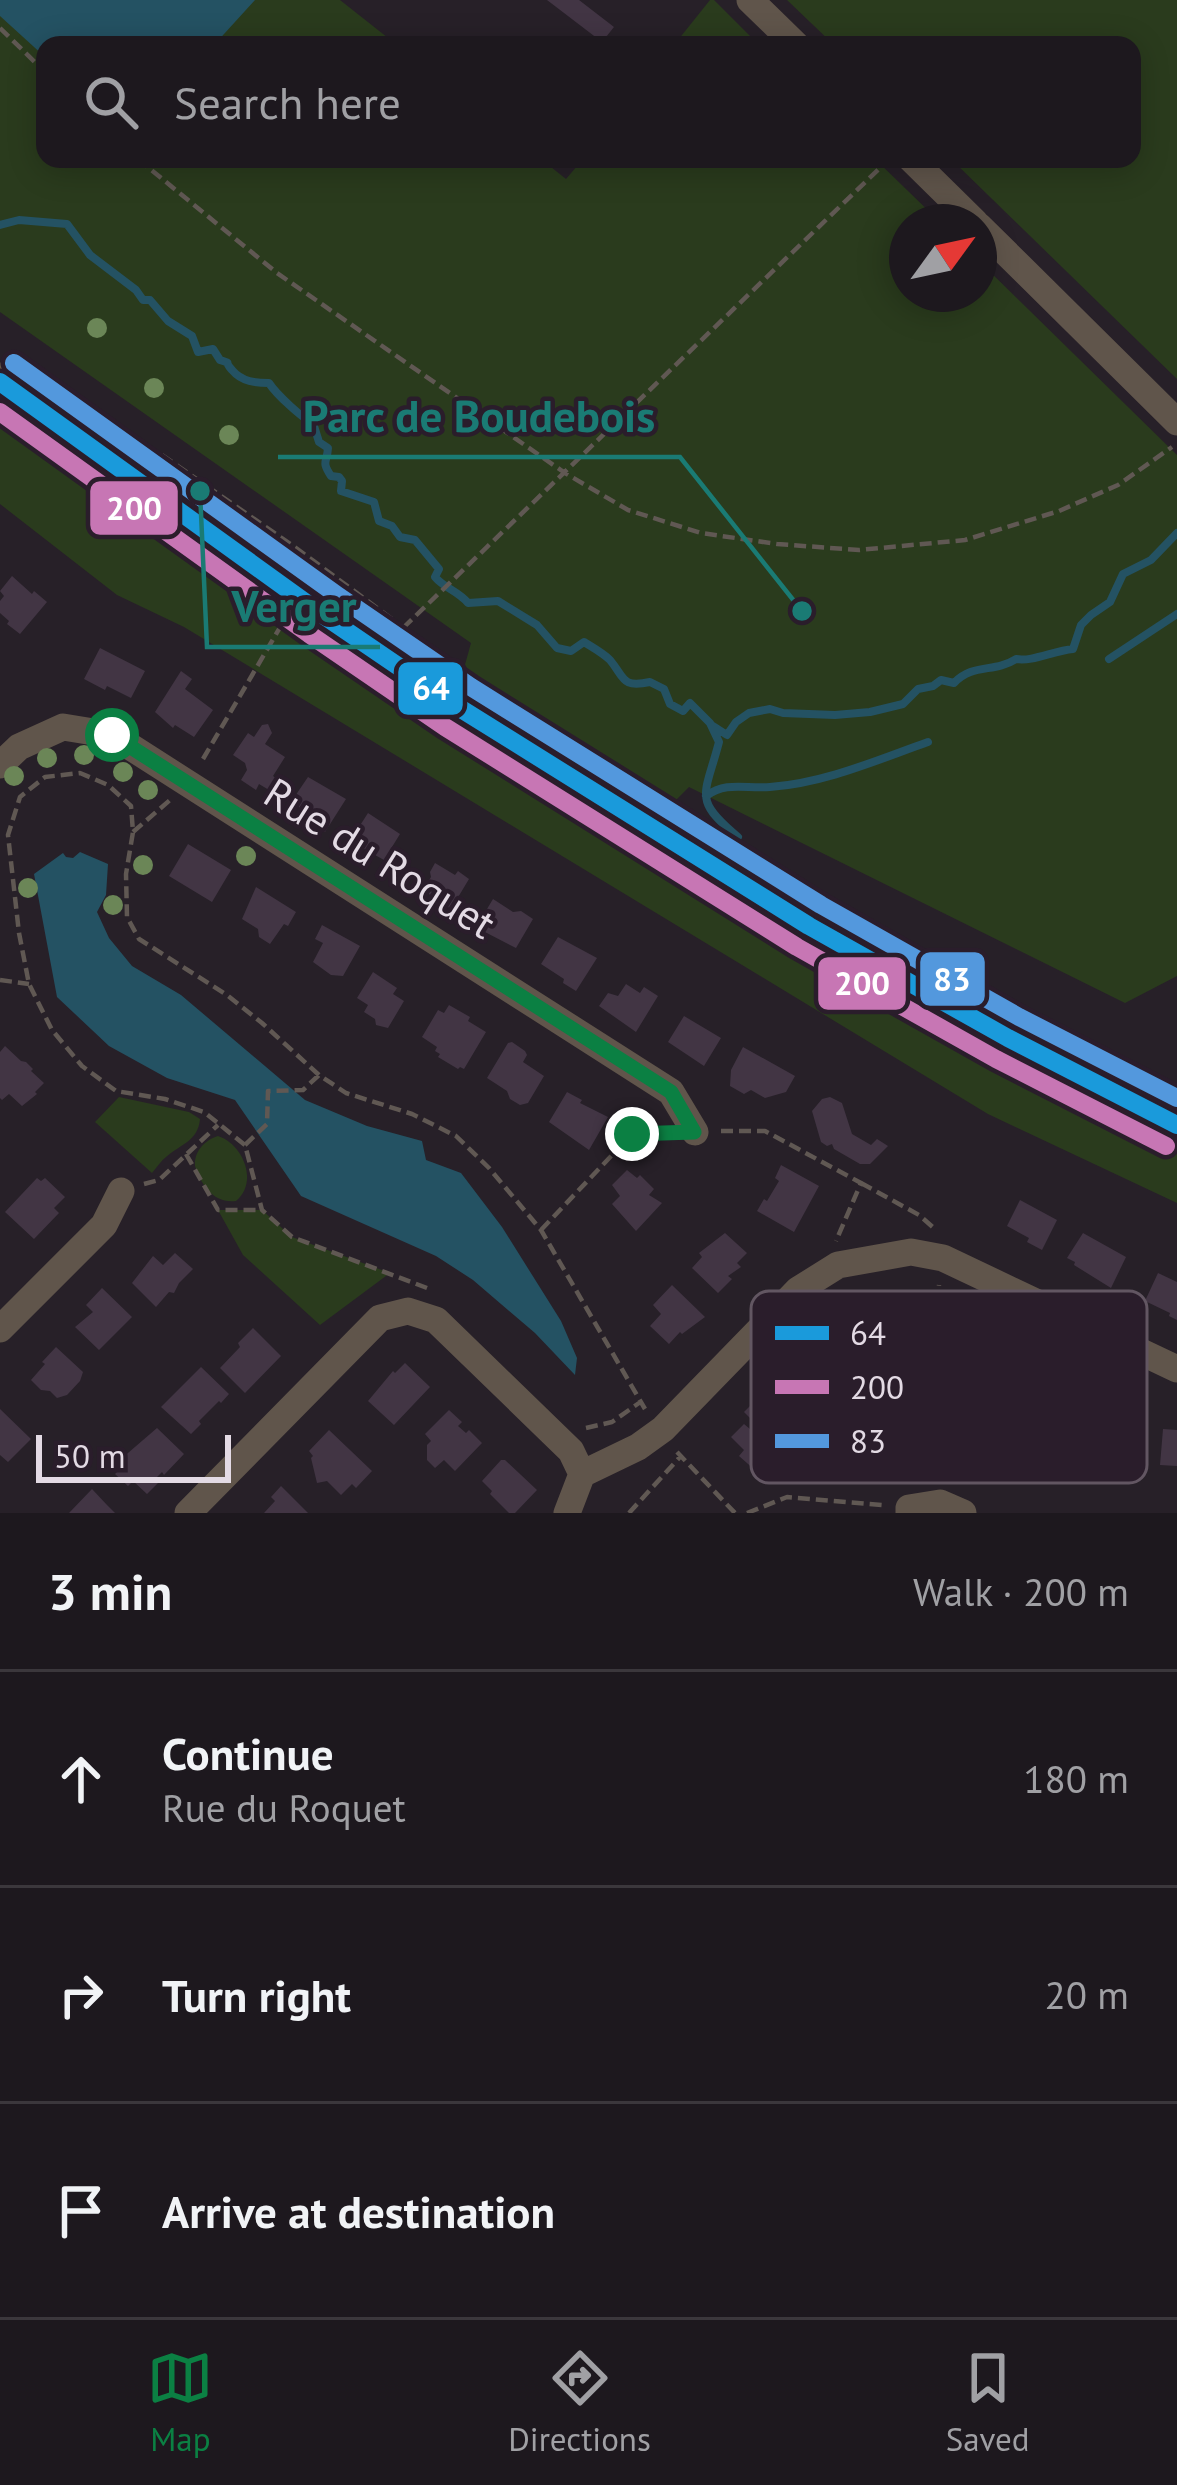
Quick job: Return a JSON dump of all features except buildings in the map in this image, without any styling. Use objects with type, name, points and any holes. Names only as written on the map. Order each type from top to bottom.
[{"type":"main road","points":[[0,382],[322,615],[538,757],[829,937],[1008,1038],[1177,1125]]},
{"type":"street","points":[[750,0],[787,36]]},
{"type":"street","points":[[920,168],[957,204]]},
{"type":"street","points":[[997,244],[1177,422]]},
{"type":"street","name":"Rue du Roquet","points":[[0,766],[19,746],[63,727],[112,735],[671,1092],[694,1132]]},
{"type":"street","points":[[0,1329],[104,1225],[121,1191]]},
{"type":"street","points":[[798,1291],[838,1265],[911,1252],[943,1258],[1013,1291]]},
{"type":"street","points":[[188,1513],[380,1318],[408,1310],[436,1320],[571,1450],[581,1474],[567,1513]]},
{"type":"street","points":[[581,1474],[638,1447],[663,1429],[751,1339]]},
{"type":"street","points":[[1147,1355],[1177,1369]]},
{"type":"street","points":[[909,1510],[940,1503],[963,1513]]},
{"type":"path","points":[[0,28],[36,63]]},
{"type":"path","points":[[149,168],[277,273],[565,473],[628,510],[701,533],[859,550],[965,540],[1118,485],[1177,444]]},
{"type":"path","points":[[296,548],[403,628],[881,168]]},
{"type":"path","points":[[134,832],[187,785],[284,622]]},
{"type":"path","points":[[319,1075],[303,1090],[268,1091],[267,1124],[245,1145],[204,1112],[116,1090],[82,1066],[52,1030],[29,984],[8,835],[20,797],[45,777],[80,773],[108,784],[131,806],[134,832],[126,874],[127,917],[139,939],[227,995],[346,1093],[412,1114],[456,1136],[489,1168],[541,1230],[639,1402],[612,1422],[586,1428]]},
{"type":"path","points":[[0,980],[29,984]]},
{"type":"path","points":[[121,1191],[159,1180],[218,1125]]},
{"type":"path","points":[[541,1230],[632,1134],[765,1131],[929,1223],[941,1235],[939,1291]]},
{"type":"path","points":[[186,1154],[218,1210],[262,1210]]},
{"type":"path","points":[[838,1265],[836,1238],[861,1183]]},
{"type":"path","points":[[629,1513],[680,1457],[735,1513]]},
{"type":"path","points":[[747,1513],[787,1497],[909,1510]]},
{"type":"green space","points":[[0,0],[340,0],[386,36],[36,36],[36,168],[552,168],[566,179],[575,168],[884,168],[921,204],[889,204],[889,312],[997,312],[997,279],[1177,455],[1177,976],[1125,1003],[689,787],[666,810],[552,742],[461,679],[471,643],[0,312]]},
{"type":"green space","points":[[714,0],[750,36],[681,36]]},
{"type":"green space","points":[[787,0],[1177,0],[1177,379],[960,168],[1141,168],[1141,36],[825,36]]},
{"type":"green space","points":[[0,405],[486,752],[858,971],[1177,1145],[1177,1203],[988,1114],[184,627],[117,595],[0,504]]},
{"type":"green space","points":[[119,1097],[189,1112],[200,1119],[199,1126],[152,1173],[95,1122]]},
{"type":"green space","points":[[218,1136],[235,1147],[245,1164],[246,1184],[236,1201],[210,1192],[195,1166],[201,1147]]},
{"type":"green space","points":[[218,1210],[262,1210],[292,1237],[390,1273],[320,1325],[243,1255]]},
{"type":"water","points":[[0,0],[255,0],[222,36],[36,36],[36,49],[0,16]]},
{"type":"water","points":[[80,852],[108,864],[106,895],[97,912],[109,938],[132,966],[181,995],[305,1100],[367,1126],[422,1141],[426,1160],[461,1173],[502,1227],[561,1321],[577,1358],[575,1375],[473,1280],[436,1256],[301,1196],[235,1100],[167,1078],[109,1046],[57,997],[34,874],[63,853],[73,858]]},
{"type":"waterway","points":[[0,225],[19,220],[67,224],[90,255],[192,336],[198,352],[213,349],[240,377],[269,383],[313,423],[319,442],[328,448],[328,471],[342,481],[341,491],[374,502],[379,521],[392,526],[400,537],[415,540],[439,569],[435,577],[468,603],[498,601],[537,625],[557,648],[571,651],[584,642],[607,657],[629,682],[650,682],[664,689],[670,704],[683,711],[690,703],[710,723],[719,742],[707,786],[708,804],[738,837]]},
{"type":"waterway","points":[[713,726],[727,735],[749,713],[770,709],[835,715],[870,712],[903,704],[918,689],[941,680],[954,683],[976,670],[1073,649],[1081,625],[1110,602],[1123,574],[1151,560],[1177,533]]},
{"type":"waterway","points":[[1109,659],[1177,614]]},
{"type":"waterway","points":[[706,796],[729,787],[811,781],[928,742]]},
{"type":"transit line","name":"83","points":[[14,363],[471,687],[821,905],[1019,1017],[1177,1098]]},
{"type":"transit line","name":"64","points":[[0,382],[458,707],[809,926],[1008,1038],[1177,1125]]},
{"type":"transit line","name":"200","points":[[0,412],[445,727],[797,947],[996,1059],[1166,1146]]},
{"type":"place","name":"Verger","points":[[200,491]]},
{"type":"place","name":"Parc de Boudebois","points":[[802,611]]},
{"type":"route","points":[[112,735],[671,1092],[694,1132],[632,1134]]}]
